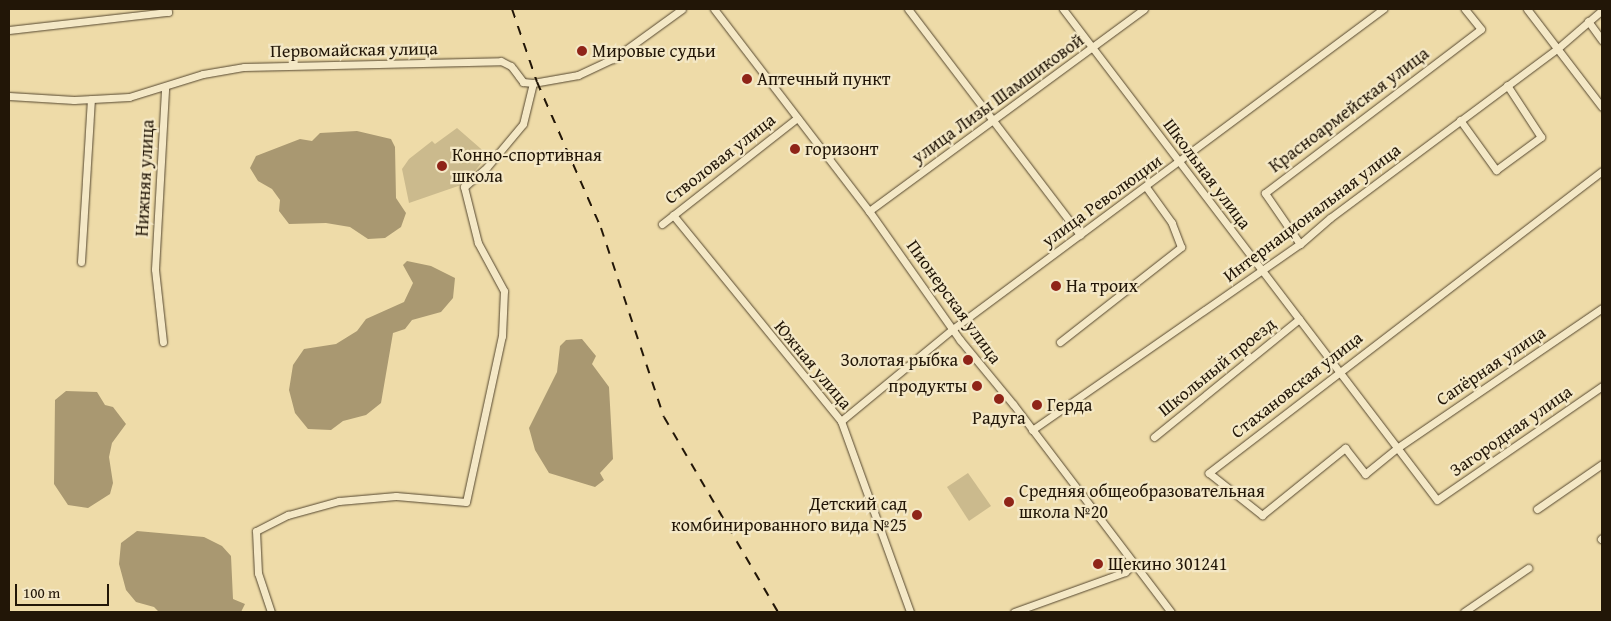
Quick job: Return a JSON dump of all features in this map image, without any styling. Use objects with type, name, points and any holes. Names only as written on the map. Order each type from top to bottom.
[{"type":"street","points":[[9,30],[168,12],[167,9]]},
{"type":"street","points":[[271,612],[258,573],[256,531],[288,515],[339,501],[396,496],[466,502],[502,336],[504,291],[478,243],[464,187],[487,167],[524,124],[535,82],[578,75],[613,59],[682,9]]},
{"type":"street","name":"Пионерская улица","points":[[714,9],[869,211],[954,328],[960,340],[1032,430],[1171,612]]},
{"type":"street","points":[[908,9],[1080,235]]},
{"type":"street","name":"Школьная улица","points":[[1063,9],[1437,500]]},
{"type":"street","name":"улица Лизы Шамшиковой","points":[[869,211],[1144,9]]},
{"type":"street","name":"улица Революции","points":[[841,421],[954,328],[1383,9]]},
{"type":"street","name":"Красноармейская улица","points":[[1300,244],[1265,193],[1481,29],[1465,9]]},
{"type":"street","points":[[1527,9],[1602,107]]},
{"type":"street","name":"Интернациональная улица","points":[[1032,430],[1300,244],[1460,120],[1558,48],[1602,10]]},
{"type":"street","points":[[1588,21],[1602,40]]},
{"type":"street","name":"Первомайская улица","points":[[9,96],[91,99],[129,97],[165,88],[202,74],[244,67],[501,61],[511,66],[524,82],[535,82]]},
{"type":"street","points":[[1460,120],[1496,170],[1541,137],[1507,86]]},
{"type":"street","name":"Нижняя улица","points":[[163,342],[155,269],[165,88]]},
{"type":"street","points":[[81,262],[91,99]]},
{"type":"street","name":"Стволовая улица","points":[[662,224],[797,118]]},
{"type":"street","name":"Стахановская улица","points":[[1397,448],[1365,474],[1345,448],[1262,515],[1209,473],[1339,371],[1602,171]]},
{"type":"street","points":[[1060,342],[1181,247],[1172,223],[1146,186]]},
{"type":"street","name":"Южная улица","points":[[672,216],[841,421],[910,612]]},
{"type":"street","name":"Сапёрная улица","points":[[1397,448],[1602,308]]},
{"type":"street","name":"Школьный проезд","points":[[1154,438],[1299,319]]},
{"type":"street","name":"Загородная улица","points":[[1437,500],[1602,386]]},
{"type":"street","points":[[1537,508],[1602,464]]},
{"type":"street","points":[[1014,612],[1125,572],[1133,564]]},
{"type":"street","points":[[1464,612],[1528,568]]},
{"type":"shaded area","name":"Конно-спортивная школа","points":[[457,128],[488,155],[464,184],[409,203],[402,169],[409,159],[432,141],[435,144]]},
{"type":"shaded area","points":[[357,131],[391,139],[395,147],[396,198],[406,213],[401,227],[385,238],[368,239],[350,227],[326,223],[289,224],[279,211],[280,200],[272,189],[258,181],[250,168],[256,156],[300,139],[312,141],[320,133]]},
{"type":"shaded area","points":[[407,261],[431,266],[455,278],[453,298],[441,312],[412,320],[405,329],[393,333],[381,403],[366,415],[343,421],[331,430],[308,429],[295,413],[289,390],[293,365],[304,349],[336,344],[357,331],[366,319],[404,302],[413,283],[403,265]]},
{"type":"shaded area","points":[[582,339],[596,356],[592,364],[609,387],[613,459],[600,473],[604,480],[595,487],[549,473],[535,450],[529,428],[557,372],[560,346],[566,340]]},
{"type":"shaded area","points":[[66,391],[97,392],[105,405],[113,407],[126,424],[112,443],[109,457],[113,483],[110,494],[88,508],[68,505],[54,484],[55,400]]},
{"type":"shaded area","points":[[968,473],[991,506],[969,521],[947,487]]},
{"type":"shaded area","points":[[137,531],[204,537],[222,546],[231,556],[233,599],[245,604],[241,612],[159,612],[154,607],[136,602],[126,590],[119,564],[121,543]]},
{"type":"railway","points":[[512,9],[537,82],[601,228],[664,417],[778,612]]},
{"type":"place","name":"Мировые судьи","points":[[582,51]]},
{"type":"place","name":"Аптечный пункт","points":[[747,79]]},
{"type":"place","name":"горизонт","points":[[795,149]]},
{"type":"place","name":"Конно-спортивная школа","points":[[442,166]]},
{"type":"place","name":"На троих","points":[[1056,286]]},
{"type":"place","name":"Золотая рыбка","points":[[968,360]]},
{"type":"place","name":"продукты","points":[[977,386]]},
{"type":"place","name":"Радуга","points":[[999,399]]},
{"type":"place","name":"Герда","points":[[1037,405]]},
{"type":"place","name":"Средняя общеобразовательная школа №20","points":[[1009,502]]},
{"type":"place","name":"Детский сад комбинированного вида №25","points":[[917,515]]},
{"type":"place","name":"Щекино 301241","points":[[1098,564]]}]
